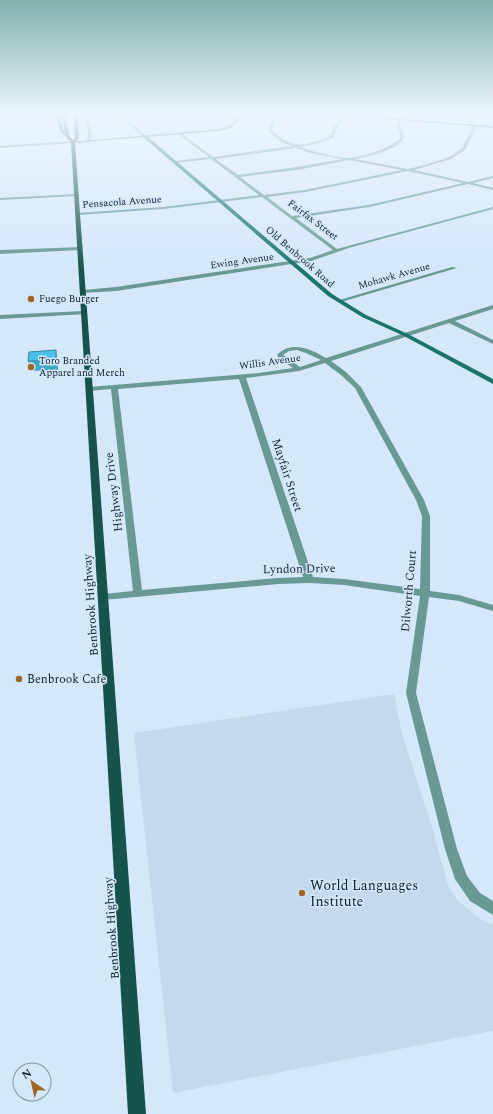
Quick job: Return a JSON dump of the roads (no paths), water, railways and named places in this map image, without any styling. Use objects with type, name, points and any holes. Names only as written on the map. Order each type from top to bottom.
[{"type":"main road","name":"Benbrook Highway","points":[[74,166],[137,1114]]},
{"type":"street","name":"Old Benbrook Road","points":[[180,166],[339,301],[364,316],[406,335],[493,382]]},
{"type":"street","name":"Fairfax Street","points":[[225,166],[337,251]]},
{"type":"street","points":[[238,176],[310,166]]},
{"type":"street","points":[[385,166],[493,189]]},
{"type":"street","name":"Pensacola Avenue","points":[[77,214],[163,208],[264,196],[320,188],[424,166]]},
{"type":"street","points":[[292,218],[369,206],[493,177]]},
{"type":"street","points":[[0,199],[76,195]]},
{"type":"street","name":"Ewing Avenue","points":[[83,292],[310,259],[350,246],[493,208]]},
{"type":"street","points":[[0,252],[80,248]]},
{"type":"street","name":"Mohawk Avenue","points":[[339,301],[454,268]]},
{"type":"street","name":"Willis Avenue","points":[[89,389],[242,376],[299,369],[493,307]]},
{"type":"street","points":[[0,318],[84,313]]},
{"type":"street","points":[[450,321],[493,342]]},
{"type":"street","name":"Dilworth Court","points":[[299,369],[281,357],[281,352],[290,348],[302,348],[344,372],[358,387],[420,500],[426,516],[425,593],[411,694],[451,849],[462,879],[475,897],[493,909]]},
{"type":"street","name":"Mayfair Street","points":[[242,376],[309,580]]},
{"type":"street","name":"Highway Drive","points":[[114,387],[138,594]]},
{"type":"street","name":"Lyndon Drive","points":[[103,597],[278,581],[309,580],[344,582],[459,598],[493,608]]},
{"type":"place","name":"Fuego Burger","points":[[31,299]]},
{"type":"place","name":"Toro Branded Apparel and Merch","points":[[31,367]]},
{"type":"place","name":"Benbrook Cafe","points":[[19,679]]},
{"type":"place","name":"World Languages Institute","points":[[302,893]]}]
